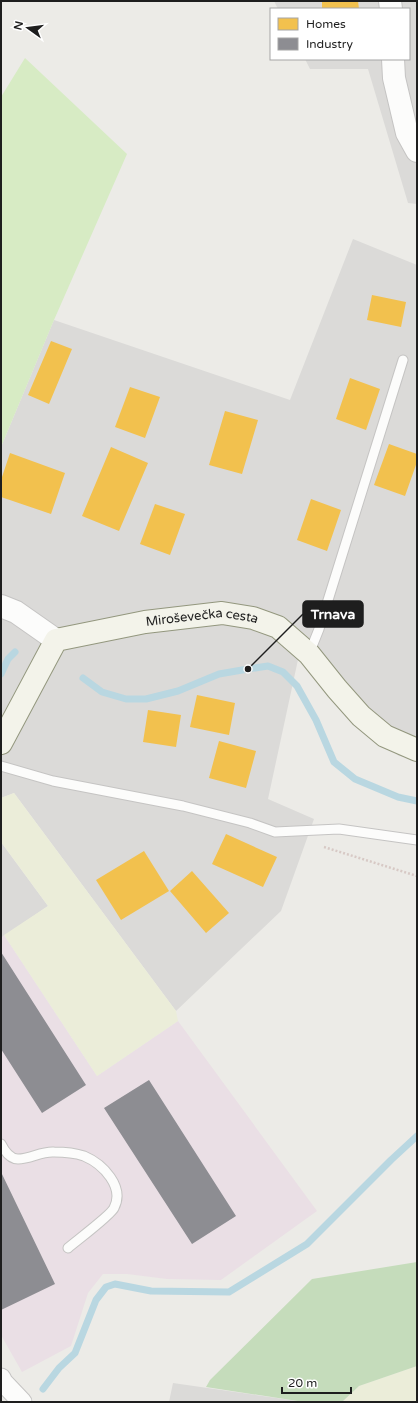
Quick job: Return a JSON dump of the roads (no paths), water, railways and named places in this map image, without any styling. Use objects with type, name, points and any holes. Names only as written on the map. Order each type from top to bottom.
[{"type":"main road","name":"Miroševečka cesta","points":[[56,640],[145,622],[222,613],[253,618],[278,627],[309,654],[361,716],[385,736],[417,750]]},
{"type":"main road","points":[[1,743],[56,640]]},
{"type":"street","points":[[394,60],[394,78],[407,133],[417,151]]},
{"type":"street","points":[[1,606],[16,612],[56,640]]},
{"type":"street","points":[[1,1378],[22,1402]]},
{"type":"lane","points":[[309,654],[319,629],[403,360]]},
{"type":"lane","points":[[1,766],[53,781],[183,806],[250,823],[275,832],[339,829],[417,840]]},
{"type":"lane","points":[[1,1144],[12,1158],[18,1159],[52,1152],[67,1152],[84,1156],[104,1169],[116,1187],[118,1199],[114,1210],[68,1248]]},
{"type":"waterway","points":[[1,674],[8,659],[15,652]]},
{"type":"waterway","points":[[83,678],[102,692],[126,699],[146,699],[178,691],[219,674],[268,666],[283,672],[297,686],[316,720],[334,762],[355,779],[398,797],[417,801]]},
{"type":"waterway","points":[[43,1389],[59,1368],[75,1353],[96,1300],[106,1287],[115,1284],[151,1291],[229,1292],[307,1244],[417,1136]]},
{"type":"place","name":"Trnava","points":[[248,669]]}]
